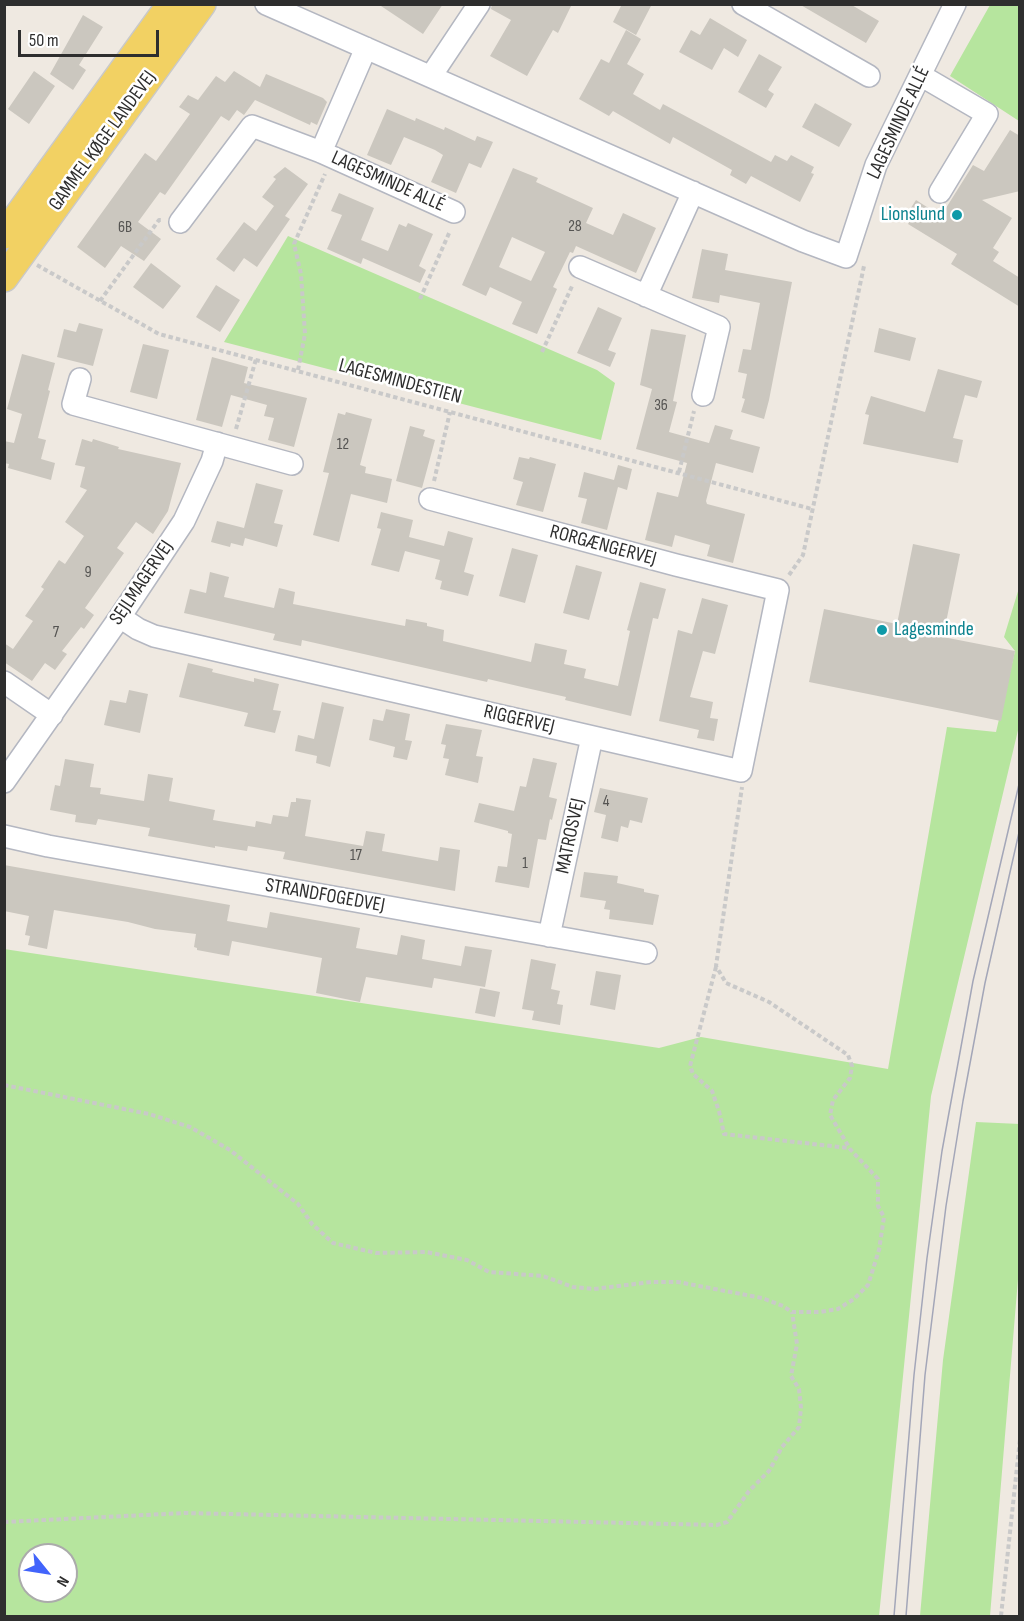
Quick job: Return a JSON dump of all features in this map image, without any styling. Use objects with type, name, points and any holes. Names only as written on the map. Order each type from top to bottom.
[{"type":"main road","name":"GAMMEL KØGE LANDEVEJ","points":[[4,278],[15,241],[171,4]]},
{"type":"main road","name":"GAMMEL KØGE LANDEVEJ","points":[[15,241],[202,4]]},
{"type":"street","name":"LAGESMINDE ALLÉ","points":[[266,4],[803,241],[846,257],[876,165],[955,4]]},
{"type":"street","points":[[431,76],[479,4]]},
{"type":"street","points":[[743,4],[869,76]]},
{"type":"street","name":"LAGESMINDE ALLÉ","points":[[327,154],[366,48]]},
{"type":"street","points":[[920,75],[987,114],[940,192]]},
{"type":"street","name":"LAGESMINDE ALLÉ","points":[[180,222],[252,126],[327,154],[454,212]]},
{"type":"street","points":[[646,296],[693,192]]},
{"type":"street","points":[[580,267],[719,327],[703,395]]},
{"type":"street","points":[[80,379],[73,404],[292,464]]},
{"type":"street","name":"SEJLMAGERVEJ","points":[[4,782],[120,617],[184,521],[208,471],[224,445]]},
{"type":"street","name":"RORGÆNGERVEJ","points":[[430,499],[778,590]]},
{"type":"street","points":[[741,771],[778,590]]},
{"type":"street","name":"RIGGERVEJ","points":[[120,617],[154,636],[741,771]]},
{"type":"street","points":[[4,682],[52,715]]},
{"type":"street","name":"MATROSVEJ","points":[[549,936],[592,737]]},
{"type":"street","name":"STRANDFOGEDVEJ","points":[[4,836],[48,846],[646,953]]},
{"type":"path","points":[[298,370],[305,334],[300,274],[294,244],[327,154]]},
{"type":"path","points":[[420,299],[453,222],[454,212]]},
{"type":"path","points":[[100,301],[159,220],[180,222]]},
{"type":"path","name":"LAGESMINDESTIEN","points":[[15,241],[36,264],[159,334],[812,509]]},
{"type":"path","points":[[778,590],[803,555],[866,258]]},
{"type":"path","points":[[542,352],[580,267]]},
{"type":"path","points":[[224,445],[256,359]]},
{"type":"path","points":[[679,472],[696,402],[703,395]]},
{"type":"path","points":[[430,499],[450,412]]},
{"type":"path","points":[[741,771],[742,795],[716,966],[690,1066],[693,1074],[712,1092],[724,1134],[850,1149]]},
{"type":"path","points":[[4,1085],[149,1114],[190,1126],[230,1150],[298,1204],[312,1224],[333,1243],[376,1253],[426,1252],[466,1260],[489,1272],[543,1276],[573,1287],[594,1289],[678,1281],[762,1298],[792,1311],[820,1312],[838,1309],[854,1299],[868,1285],[879,1250],[884,1217],[878,1206],[878,1179],[850,1149],[830,1115],[833,1100],[850,1078],[852,1066],[848,1055],[770,1002],[726,982],[716,966]]},
{"type":"path","points":[[4,1522],[184,1513],[717,1525],[727,1522],[749,1491],[769,1471],[776,1457],[799,1426],[800,1389],[791,1376],[797,1344],[792,1311]]},
{"type":"path","points":[[1000,1617],[1020,1438]]},
{"type":"green space","points":[[990,5],[1019,5],[1019,121],[950,76]]},
{"type":"green space","points":[[288,236],[597,370],[615,383],[601,440],[224,342]]},
{"type":"green space","points":[[1019,588],[1019,726],[931,1096],[879,1616],[5,1616],[4,949],[659,1048],[701,1037],[888,1069],[947,727],[996,732],[1015,651],[1004,637]]},
{"type":"green space","points":[[976,1122],[1020,1124],[1020,1255],[990,1616],[920,1616],[943,1360]]},
{"type":"building","points":[[378,4],[443,4],[423,34]]},
{"type":"building","points":[[492,4],[572,4],[558,33],[553,30],[527,76],[490,56],[511,20],[491,9]]},
{"type":"building","points":[[622,4],[652,4],[636,35],[613,22]]},
{"type":"building","points":[[799,4],[850,4],[879,21],[866,43]]},
{"type":"building","points":[[83,15],[103,27],[79,65],[86,70],[73,90],[50,74]]},
{"type":"building","points":[[710,18],[747,40],[738,57],[724,48],[712,70],[679,52],[691,30],[700,35]]},
{"type":"building","points":[[626,30],[641,39],[627,64],[644,74],[633,94],[660,110],[663,104],[771,162],[775,155],[787,161],[791,155],[814,167],[811,173],[814,174],[800,202],[751,176],[746,184],[730,175],[732,170],[673,137],[670,144],[613,111],[609,116],[579,99],[601,59],[609,63]]},
{"type":"building","points":[[759,54],[782,67],[768,90],[774,94],[766,108],[738,92]]},
{"type":"building","points":[[34,71],[55,86],[29,124],[8,109]]},
{"type":"building","points":[[234,71],[260,87],[266,74],[323,98],[327,102],[317,125],[311,122],[310,125],[255,100],[244,115],[237,110],[229,121],[221,116],[165,195],[160,192],[138,222],[161,239],[144,261],[121,246],[105,268],[77,247],[145,153],[156,161],[190,114],[179,107],[188,95],[198,100],[216,76],[225,82]]},
{"type":"building","points":[[815,103],[852,124],[839,147],[802,127]]},
{"type":"building","points":[[387,109],[444,130],[445,127],[475,141],[477,136],[493,142],[481,168],[469,163],[456,193],[431,182],[443,155],[435,150],[404,137],[391,165],[367,155]]},
{"type":"building","name":"Lionslund","points":[[1010,130],[1020,136],[1020,191],[982,200],[1012,218],[993,248],[999,252],[993,261],[1020,278],[1020,307],[951,264],[957,254],[908,224],[912,217],[907,214],[916,200],[941,216],[973,165],[984,171]]},
{"type":"building","points":[[285,167],[308,184],[285,216],[290,219],[257,267],[244,258],[234,272],[216,259],[244,222],[256,231],[274,206],[262,197],[276,179],[273,177]]},
{"type":"building","points":[[513,168],[538,178],[536,182],[593,208],[586,223],[613,235],[623,213],[656,228],[636,273],[576,246],[573,253],[570,252],[553,287],[557,289],[537,334],[512,324],[522,302],[490,287],[486,296],[462,285]],"holes":[[[512,237],[545,252],[531,281],[499,267]]]},
{"type":"building","points":[[339,193],[374,208],[361,240],[388,251],[399,224],[406,227],[408,223],[433,234],[419,266],[426,270],[420,283],[363,258],[361,264],[327,249],[342,215],[331,211]]},
{"type":"building","points":[[702,249],[728,254],[725,270],[792,282],[764,419],[741,412],[745,399],[742,398],[747,374],[738,372],[743,349],[751,350],[760,303],[720,295],[719,303],[692,298]]},
{"type":"building","points":[[151,263],[181,286],[163,309],[133,287]]},
{"type":"building","points":[[216,285],[240,300],[220,332],[196,317]]},
{"type":"building","points":[[598,307],[622,318],[608,350],[616,353],[610,367],[577,353]]},
{"type":"building","points":[[79,323],[103,329],[93,366],[57,357],[64,329],[76,332]]},
{"type":"building","points":[[879,328],[916,338],[910,361],[874,352]]},
{"type":"building","points":[[651,329],[686,335],[673,401],[677,402],[669,432],[709,443],[715,425],[733,430],[730,439],[760,447],[753,473],[716,463],[706,501],[707,504],[745,514],[733,563],[707,556],[710,545],[675,535],[672,547],[645,540],[657,492],[678,497],[687,463],[636,449],[652,389],[640,385]]},
{"type":"building","points":[[143,344],[169,350],[157,399],[130,392]]},
{"type":"building","points":[[22,354],[55,363],[38,438],[46,440],[41,459],[55,463],[51,480],[8,468],[9,464],[4,463],[4,441],[14,443],[22,414],[7,409]]},
{"type":"building","points":[[212,357],[248,367],[244,383],[307,398],[294,447],[268,440],[274,418],[264,416],[267,405],[231,395],[222,427],[196,420]]},
{"type":"building","points":[[938,369],[982,381],[977,398],[965,395],[953,438],[963,440],[958,463],[863,444],[869,415],[865,414],[871,396],[925,412]]},
{"type":"building","points":[[346,412],[372,419],[360,465],[366,467],[365,473],[392,479],[387,503],[351,494],[339,542],[313,535],[329,473],[323,472],[338,413],[345,415]]},
{"type":"building","points":[[410,426],[425,430],[423,436],[435,440],[422,488],[396,481]]},
{"type":"building","points":[[82,439],[92,442],[93,439],[119,447],[118,449],[181,463],[168,511],[153,534],[136,522],[117,548],[124,553],[85,608],[94,615],[84,629],[81,627],[62,651],[67,654],[55,670],[45,663],[32,681],[4,662],[4,643],[13,649],[33,621],[25,616],[44,589],[41,587],[59,560],[65,564],[84,536],[65,522],[87,490],[80,487],[85,467],[75,465]]},
{"type":"building","points":[[519,457],[529,459],[530,457],[556,464],[543,512],[516,505],[523,482],[513,479]]},
{"type":"building","points":[[618,465],[632,469],[627,490],[618,487],[607,530],[581,523],[587,499],[578,497],[584,472],[614,480]]},
{"type":"building","points":[[256,483],[283,490],[274,523],[283,525],[277,547],[245,538],[243,546],[231,543],[230,547],[211,542],[217,521],[244,528]]},
{"type":"building","points":[[381,512],[413,520],[409,537],[444,546],[448,531],[473,538],[464,572],[474,575],[468,596],[440,589],[442,581],[435,579],[440,560],[405,551],[399,572],[371,565],[381,529],[377,528]]},
{"type":"building","name":"Lagesminde","points":[[913,544],[960,554],[943,637],[1015,651],[1001,721],[809,682],[824,609],[897,624]]},
{"type":"building","points":[[512,548],[538,555],[525,603],[499,596]]},
{"type":"building","points":[[576,565],[602,572],[589,620],[563,613]]},
{"type":"building","points":[[210,572],[229,577],[224,597],[274,608],[279,588],[295,592],[293,604],[405,626],[406,619],[427,623],[427,626],[444,630],[443,641],[531,662],[535,643],[567,650],[564,664],[586,669],[584,678],[618,686],[630,631],[627,630],[640,582],[666,589],[658,619],[653,618],[631,716],[565,700],[566,697],[488,679],[487,682],[302,640],[301,646],[273,640],[275,634],[184,613],[190,589],[206,593]]},
{"type":"building","points":[[702,598],[728,605],[715,654],[703,651],[690,697],[713,702],[710,718],[718,719],[714,741],[697,738],[699,730],[659,721],[678,630],[692,634]]},
{"type":"building","points":[[188,663],[213,669],[212,672],[254,682],[254,678],[279,684],[273,710],[281,711],[275,733],[244,726],[248,713],[179,697]]},
{"type":"building","points":[[129,690],[148,694],[140,733],[104,725],[110,700],[126,703]]},
{"type":"building","points":[[322,702],[344,707],[330,767],[316,763],[317,756],[295,751],[298,735],[314,739]]},
{"type":"building","points":[[386,709],[410,714],[405,740],[412,741],[407,760],[393,757],[395,747],[369,740],[373,719],[383,721]]},
{"type":"building","points":[[446,724],[482,730],[476,756],[483,757],[478,783],[445,775],[449,759],[443,758],[446,745],[441,744]]},
{"type":"building","points":[[533,758],[557,763],[549,797],[557,799],[546,840],[538,839],[529,888],[495,882],[498,866],[507,867],[512,834],[474,822],[479,803],[514,811],[520,786],[526,787]]},
{"type":"building","points":[[65,759],[94,764],[90,787],[101,788],[100,794],[144,801],[148,774],[173,778],[169,801],[215,810],[213,820],[255,827],[256,821],[271,824],[273,815],[288,817],[291,802],[296,802],[296,798],[311,800],[305,836],[363,846],[366,831],[385,834],[382,851],[438,861],[440,847],[460,850],[455,891],[283,859],[285,852],[248,846],[247,851],[215,846],[215,848],[148,836],[150,828],[98,819],[96,825],[75,822],[76,815],[50,810],[55,785],[60,786]]},
{"type":"building","points":[[600,788],[648,798],[642,823],[630,820],[628,828],[621,826],[618,842],[601,838],[606,815],[594,812]]},
{"type":"building","points":[[4,865],[230,905],[227,921],[267,928],[270,912],[360,928],[356,948],[397,955],[401,935],[425,940],[422,959],[461,966],[465,946],[492,950],[485,987],[434,978],[432,988],[366,977],[360,1002],[316,993],[322,958],[232,941],[229,956],[197,950],[194,947],[196,934],[155,929],[128,922],[54,910],[47,949],[28,945],[30,936],[25,935],[29,916],[4,911]]},
{"type":"building","points":[[584,872],[618,876],[617,883],[659,895],[653,925],[609,919],[610,910],[604,909],[606,901],[580,897]]},
{"type":"building","points":[[531,959],[556,964],[551,989],[560,991],[557,1004],[563,1005],[560,1025],[532,1020],[534,1011],[522,1009]]},
{"type":"building","points":[[596,971],[621,975],[615,1010],[590,1005]]},
{"type":"building","points":[[480,988],[500,992],[495,1017],[475,1013]]},
{"type":"tram line","points":[[894,1616],[914,1375],[942,1151],[973,981],[1020,780]]},
{"type":"tram line","points":[[906,1616],[925,1375],[946,1206],[985,983],[1020,828]]},
{"type":"place","name":"Lionslund","points":[[957,215]]},
{"type":"place","name":"Lagesminde","points":[[882,630]]}]
